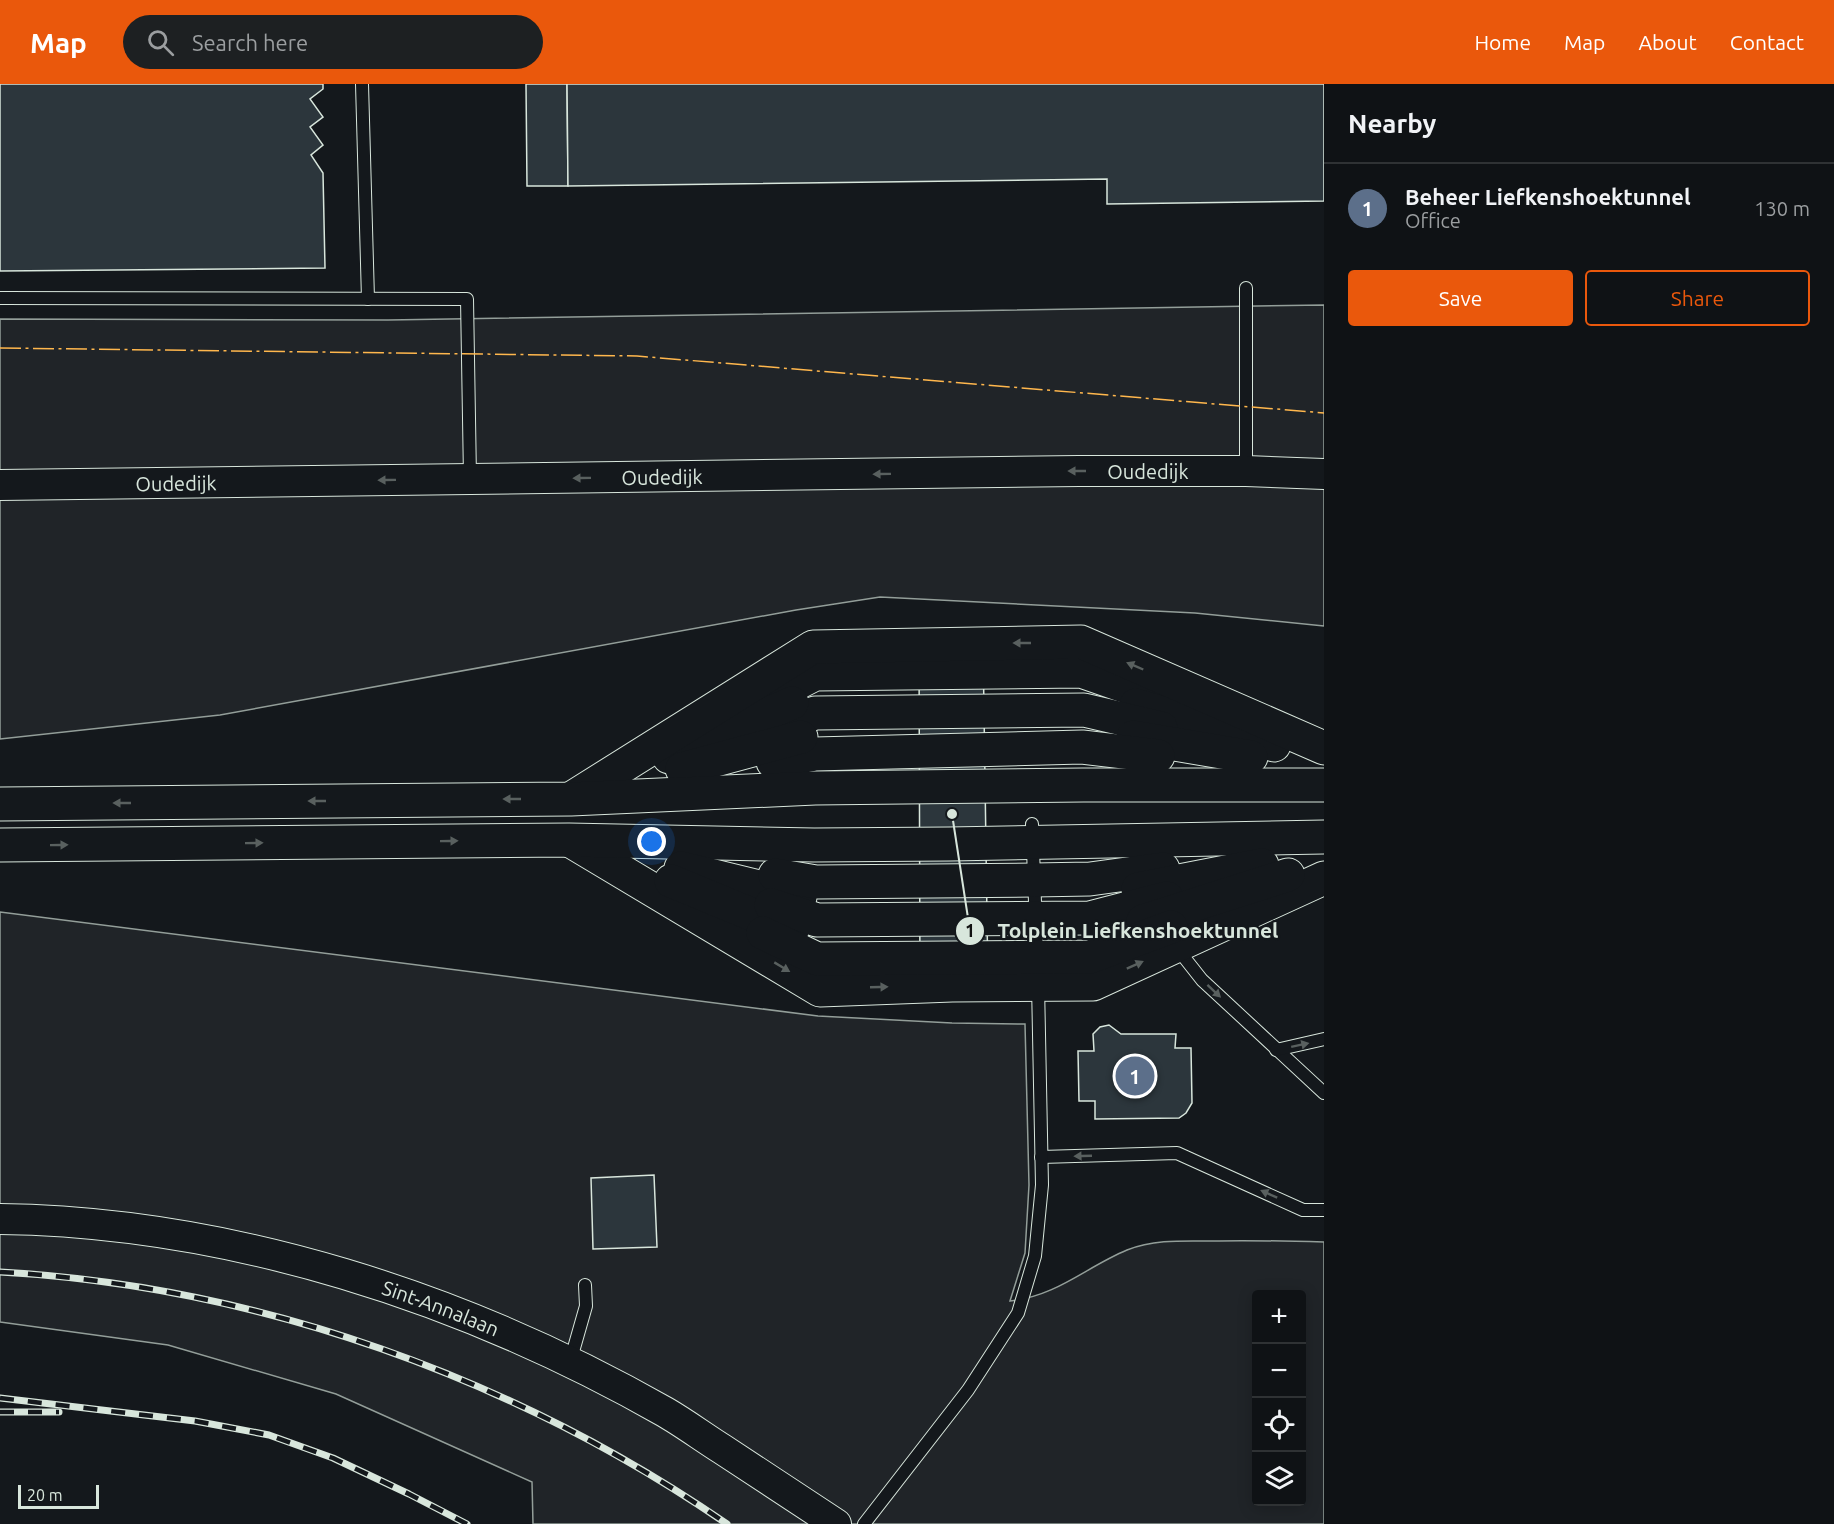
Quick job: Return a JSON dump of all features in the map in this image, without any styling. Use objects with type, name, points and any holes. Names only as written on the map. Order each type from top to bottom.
[{"type":"highway","points":[[571,799],[813,647],[1081,642],[1324,748]]},
{"type":"highway","points":[[571,799],[815,674],[1081,671],[1324,755]]},
{"type":"highway","points":[[571,799],[815,694],[1083,690],[1324,760]]},
{"type":"highway","points":[[571,799],[815,713],[1084,710],[1324,765]]},
{"type":"highway","points":[[571,799],[815,733],[1082,728],[1324,770]]},
{"type":"highway","points":[[571,799],[815,754],[1082,747],[1324,775]]},
{"type":"highway","points":[[571,799],[826,771],[1082,766],[1324,780]]},
{"type":"highway","points":[[0,804],[571,799],[815,807],[1084,801],[1324,787]]},
{"type":"highway","points":[[1036,914],[1088,824],[1324,831]]},
{"type":"highway","points":[[0,845],[569,840],[815,826],[1036,914],[1089,938],[1132,885],[1324,837]]},
{"type":"highway","points":[[569,840],[816,940],[1036,914]]},
{"type":"highway","points":[[569,840],[820,990],[952,985],[1036,914],[1090,879],[1132,885],[1324,878]]},
{"type":"highway","points":[[569,840],[816,882],[1036,914],[1094,984],[1132,885]]},
{"type":"highway","points":[[1132,885],[1324,842]]},
{"type":"highway","points":[[1132,885],[1324,847]]},
{"type":"highway","points":[[1132,885],[1324,852]]},
{"type":"highway","points":[[1132,885],[1324,858]]},
{"type":"highway","points":[[1132,885],[1324,864]]},
{"type":"highway","points":[[1132,885],[1324,869]]},
{"type":"street","name":"Oudedijk","points":[[0,485],[1079,471],[1246,471],[1324,474]]},
{"type":"street","name":"Sint-Annalaan","points":[[0,1219],[49,1220],[133,1229],[210,1242],[302,1263],[453,1310],[523,1338],[667,1413],[836,1524]]},
{"type":"lane","points":[[362,84],[368,298]]},
{"type":"lane","points":[[1246,288],[1246,471]]},
{"type":"lane","points":[[0,298],[467,298],[470,479]]},
{"type":"lane","points":[[1132,885],[1202,980],[1324,1093]]},
{"type":"lane","points":[[864,1524],[968,1390],[1018,1313],[1035,1256],[1042,1185],[1036,914]]},
{"type":"lane","points":[[1276,1050],[1324,1039]]},
{"type":"lane","points":[[1041,1157],[1177,1153],[1303,1210],[1324,1210]]},
{"type":"lane","points":[[570,1362],[586,1306],[585,1285]]},
{"type":"shaded area","points":[[1324,305],[1324,626],[1195,613],[880,597],[796,610],[220,715],[0,739],[0,319],[388,320]]},
{"type":"shaded area","points":[[0,912],[818,1016],[952,1023],[1025,1024],[1029,1185],[1025,1253],[1010,1301],[1027,1298],[1057,1287],[1112,1257],[1148,1244],[1180,1241],[1324,1242],[1324,1524],[533,1524],[532,1482],[336,1394],[168,1345],[0,1322]]},
{"type":"building","points":[[0,84],[323,84],[323,89],[310,99],[323,117],[310,127],[323,145],[311,155],[323,173],[325,268],[0,271]]},
{"type":"building","points":[[526,84],[567,84],[568,186],[527,186]]},
{"type":"building","points":[[567,84],[1324,84],[1324,201],[1107,204],[1107,179],[568,186]]},
{"type":"building","points":[[919,642],[983,642],[988,985],[920,987]]},
{"type":"building","points":[[1109,1025],[1121,1034],[1176,1034],[1175,1048],[1191,1048],[1192,1103],[1186,1113],[1179,1118],[1095,1119],[1095,1101],[1079,1101],[1078,1051],[1094,1051],[1093,1034],[1100,1027]]},
{"type":"building","points":[[654,1175],[657,1247],[593,1249],[591,1178]]},
{"type":"railway","points":[[0,1272],[97,1281],[192,1297],[287,1319],[380,1348],[471,1384],[560,1425],[645,1472],[727,1524]]},
{"type":"railway","points":[[0,1398],[195,1421],[269,1435],[333,1458],[467,1524]]},
{"type":"railway","points":[[0,1412],[59,1412]]},
{"type":"power","points":[[0,348],[637,356],[1324,413]]},
{"type":"place","name":"Tolplein Liefkenshoektunnel","points":[[952,814]]},
{"type":"place","name":"Beheer Liefkenshoektunnel","points":[[1135,1076]]}]
